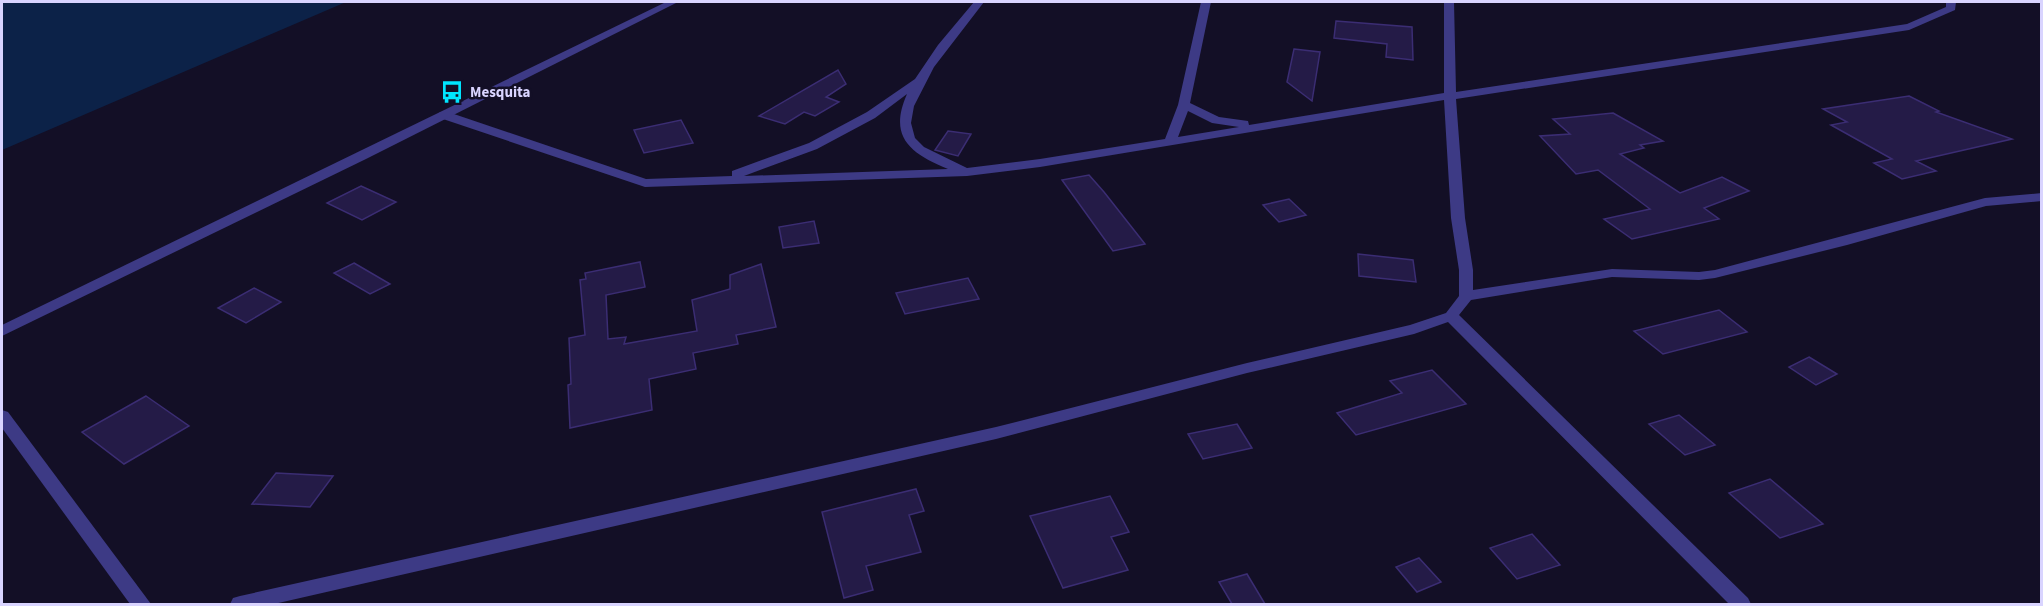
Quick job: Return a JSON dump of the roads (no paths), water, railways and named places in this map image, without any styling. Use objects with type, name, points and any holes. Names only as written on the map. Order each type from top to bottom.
[{"type":"street","points":[[2,331],[673,2]]},
{"type":"street","points":[[722,180],[813,146],[871,115],[917,82],[979,2]]},
{"type":"street","points":[[1172,140],[1184,105],[1206,2]]},
{"type":"street","points":[[240,604],[996,433],[1247,368],[1414,329],[1451,316],[1466,297],[1466,270],[1458,218],[1450,96],[1449,2]]},
{"type":"street","points":[[444,115],[645,183],[967,172],[1040,163],[1257,126],[1909,27],[1951,8],[1951,2]]},
{"type":"street","points":[[917,82],[904,117],[908,138],[927,154],[967,172]]},
{"type":"street","points":[[1184,105],[1216,120],[1257,126]]},
{"type":"street","points":[[1466,297],[1612,273],[1699,276],[1715,274],[1842,242],[1985,202],[2042,197]]},
{"type":"street","points":[[1451,316],[1741,604]]},
{"type":"street","points":[[2,416],[141,604]]},
{"type":"water","points":[[2,2],[346,2],[2,150]]},
{"type":"place","name":"Mesquita","points":[[452,92]]}]
